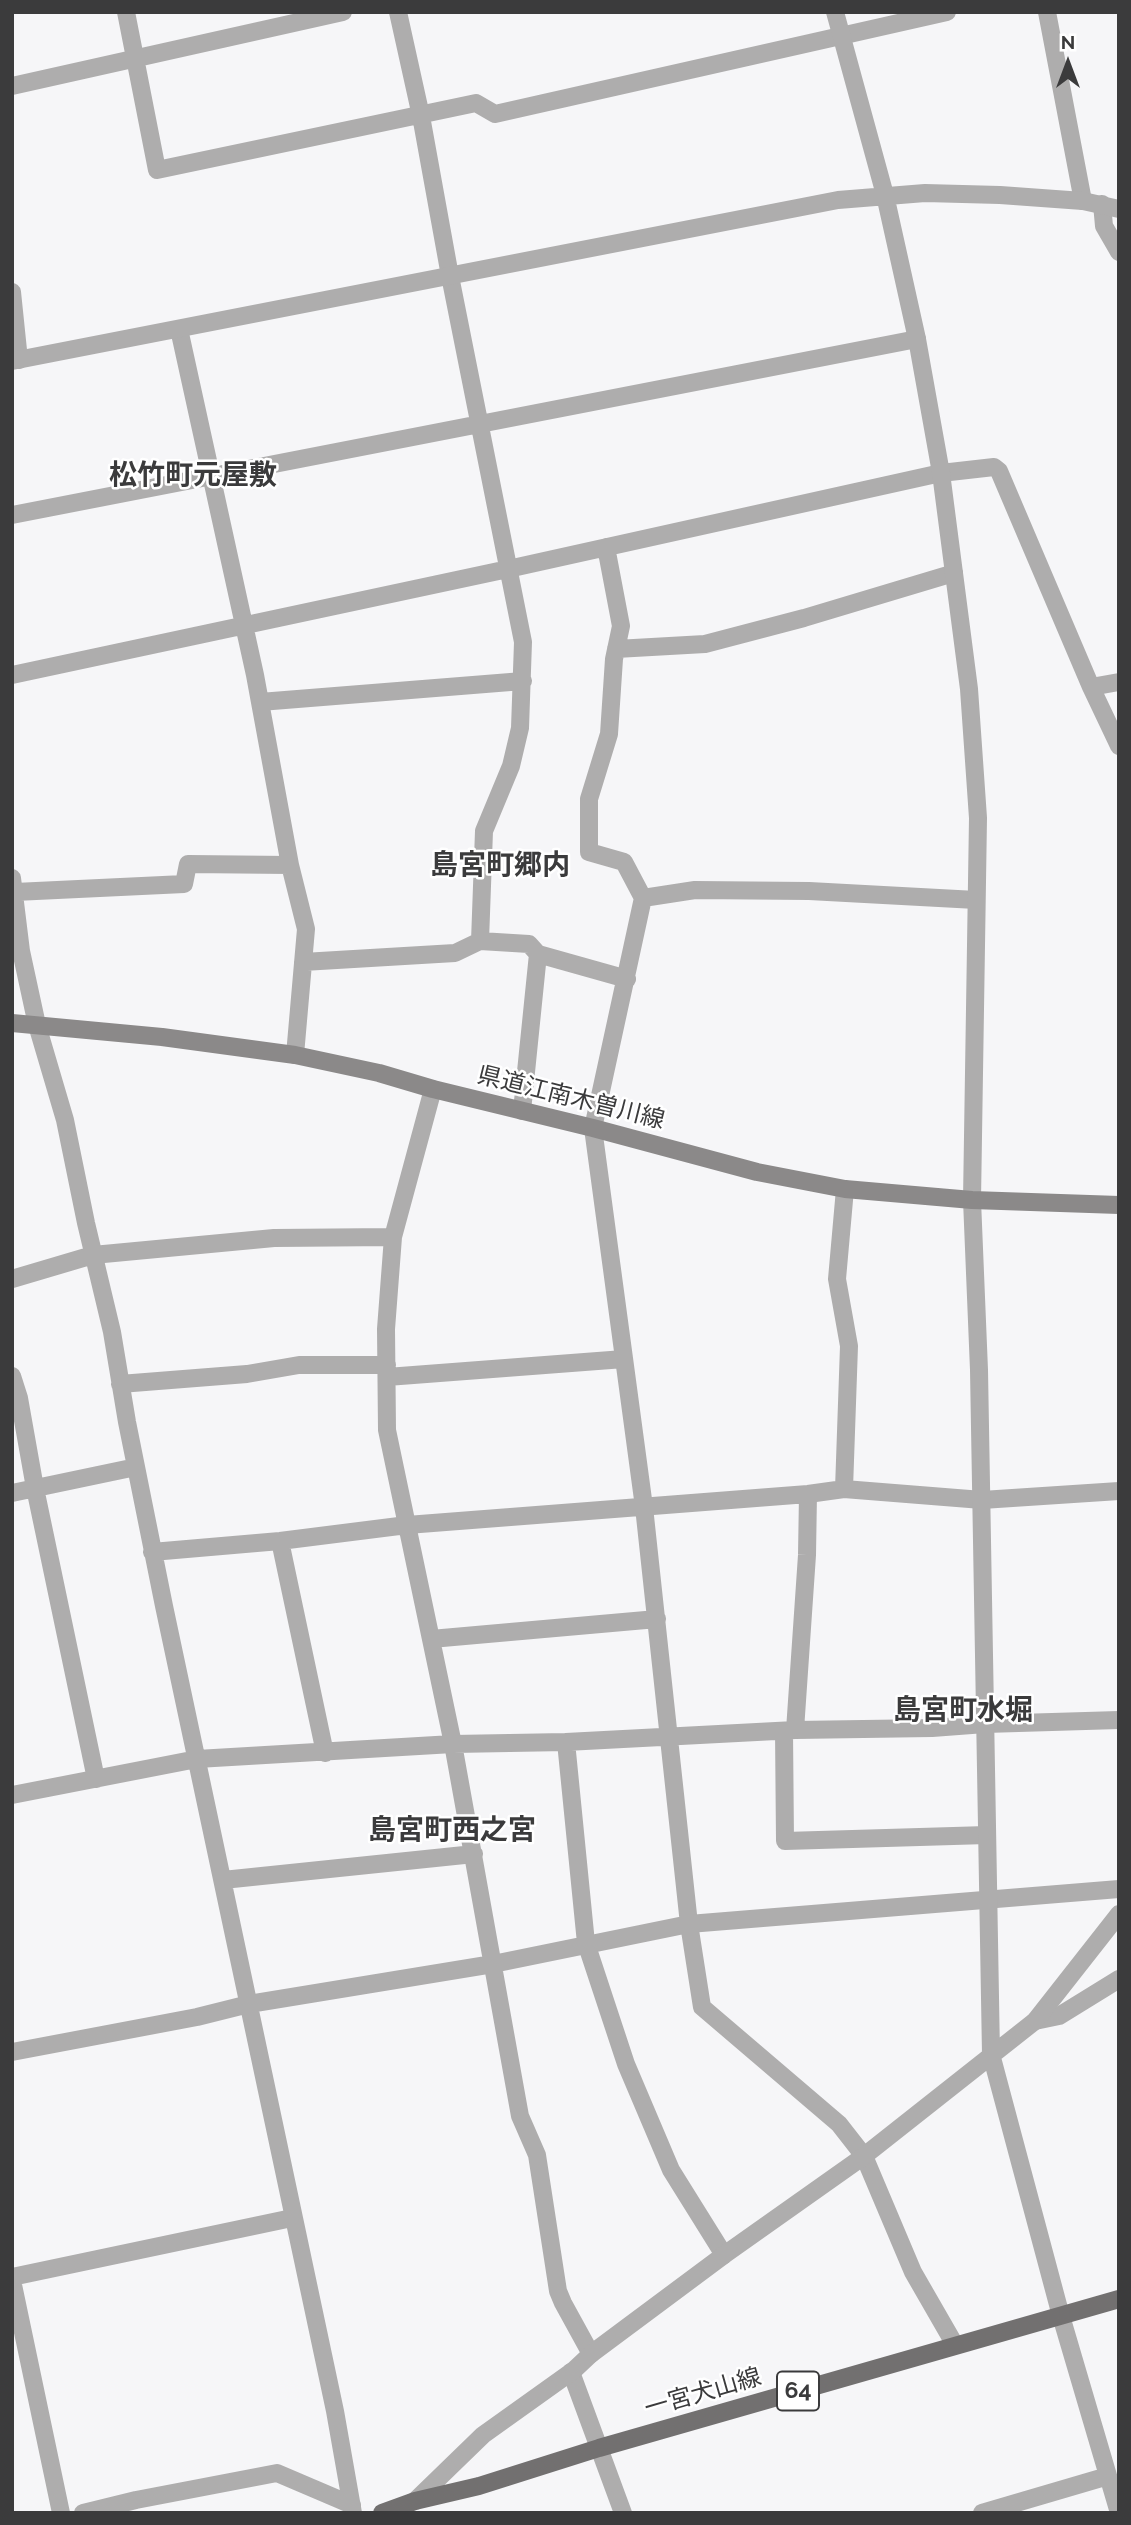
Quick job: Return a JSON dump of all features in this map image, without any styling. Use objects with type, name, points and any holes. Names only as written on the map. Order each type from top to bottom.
[{"type":"main road","name":"県道江南木曽川線","points":[[12,1023],[162,1037],[295,1055],[379,1073],[757,1172],[845,1189],[972,1200],[1119,1205]]},
{"type":"main road","name":"一宮犬山線","points":[[382,2513],[417,2507],[599,2448],[1119,2299]]},
{"type":"street","points":[[126,12],[157,170],[476,103],[495,114],[947,12]]},
{"type":"street","points":[[12,86],[343,12]]},
{"type":"street","points":[[398,12],[421,116],[523,642],[520,728],[511,766],[484,831],[480,941]]},
{"type":"street","points":[[835,12],[885,195],[917,339],[941,473],[970,702],[978,818],[972,1200],[982,1500],[992,2054],[1061,2316],[1119,2513]]},
{"type":"street","points":[[1046,12],[1083,201]]},
{"type":"street","points":[[12,292],[15,361],[838,200],[885,195],[925,192],[1000,195],[1083,201],[1111,207],[1104,226],[1119,252]]},
{"type":"street","points":[[179,329],[261,702],[290,865],[306,929],[295,1055]]},
{"type":"street","points":[[12,515],[917,339]]},
{"type":"street","points":[[12,675],[941,473],[994,467],[999,471],[1119,746]]},
{"type":"street","points":[[606,547],[621,626],[616,649],[610,734],[589,799],[589,852],[624,862],[643,898],[593,1128],[644,1507],[689,1924],[702,2007],[839,2124],[863,2156],[913,2272],[956,2346]]},
{"type":"street","points":[[616,649],[705,644],[804,618],[954,573]]},
{"type":"street","points":[[261,702],[523,681]]},
{"type":"street","points":[[1091,687],[1119,682]]},
{"type":"street","points":[[290,865],[188,864],[184,884],[13,885],[21,951],[37,1025],[65,1120],[111,1332],[152,1552],[335,2411],[352,2509]]},
{"type":"street","points":[[643,898],[708,890],[809,891],[976,900]]},
{"type":"street","points":[[303,962],[455,953],[480,941],[529,944],[538,954],[627,979]]},
{"type":"street","points":[[522,1111],[538,954]]},
{"type":"street","points":[[433,1089],[393,1237],[386,1329],[387,1430],[453,1744],[520,2116],[537,2155],[558,2291],[591,2354]]},
{"type":"street","points":[[844,1489],[849,1346],[837,1279],[845,1189]]},
{"type":"street","points":[[12,1279],[93,1255],[274,1238],[393,1237]]},
{"type":"street","points":[[120,1384],[247,1374],[299,1365],[387,1371],[624,1359]]},
{"type":"street","points":[[12,1376],[19,1398],[35,1488],[96,1779]]},
{"type":"street","points":[[12,1493],[136,1467]]},
{"type":"street","points":[[152,1552],[280,1541],[407,1525],[844,1489],[982,1500],[1119,1491]]},
{"type":"street","points":[[808,1494],[807,1555],[790,1731],[785,1841],[987,1835]]},
{"type":"street","points":[[280,1541],[325,1753]]},
{"type":"street","points":[[431,1639],[657,1619]]},
{"type":"street","points":[[12,1795],[197,1759],[453,1744],[1119,1720]]},
{"type":"street","points":[[566,1742],[586,1943],[626,2064],[671,2170],[724,2255]]},
{"type":"street","points":[[223,1880],[474,1854]]},
{"type":"street","points":[[12,2052],[197,2017],[249,2004],[493,1964],[689,1924],[1119,1889]]},
{"type":"street","points":[[417,2507],[483,2435],[571,2372],[591,2354],[724,2255],[863,2156],[1035,2021],[1119,1914]]},
{"type":"street","points":[[1035,2021],[1059,2015],[1119,1979]]},
{"type":"street","points":[[61,2513],[12,2279],[292,2218]]},
{"type":"street","points":[[571,2372],[623,2513]]},
{"type":"street","points":[[83,2513],[276,2473],[352,2509]]},
{"type":"street","points":[[982,2513],[1108,2476]]},
{"type":"district","name":"松竹町元屋敷","points":[[193,476]]},
{"type":"district","name":"島宮町郷内","points":[[500,866]]},
{"type":"district","name":"島宮町水堀","points":[[963,1711]]},
{"type":"district","name":"島宮町西之宮","points":[[452,1831]]}]
